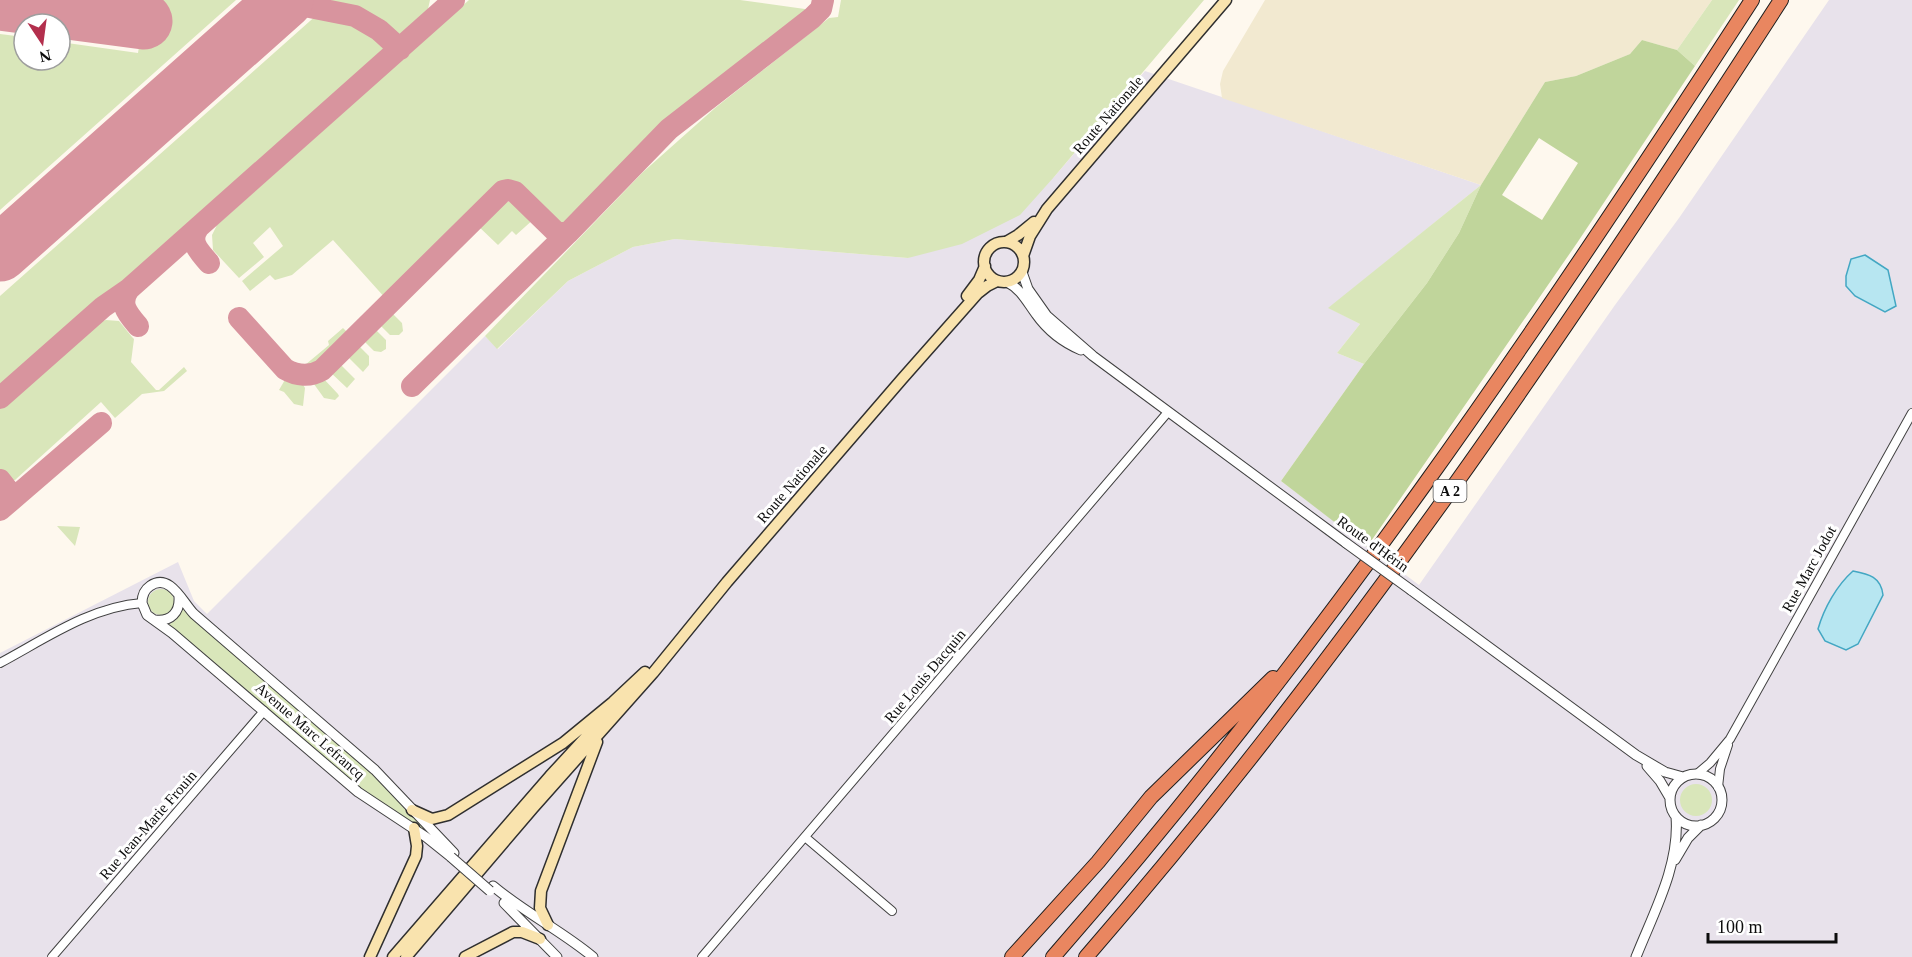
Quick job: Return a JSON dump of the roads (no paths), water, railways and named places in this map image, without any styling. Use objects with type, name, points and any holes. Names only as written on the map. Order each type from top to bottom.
[{"type":"highway","name":"A 2","points":[[1053,957],[1187,799],[1329,616],[1519,351],[1752,0]]},
{"type":"highway","name":"A 2","points":[[1086,957],[1234,779],[1399,562],[1575,311],[1781,0]]},
{"type":"highway","points":[[1012,957],[1098,862],[1151,797],[1269,682],[1329,616]]},
{"type":"main road","name":"Route Nationale","points":[[1023,256],[1030,236],[1047,209],[1226,0]]},
{"type":"main road","points":[[1006,242],[1017,246],[1023,256],[1024,265],[1017,278],[1002,282],[989,275],[985,266],[988,250],[995,244],[1006,242],[1023,232],[1047,209]]},
{"type":"main road","name":"Route Nationale","points":[[902,379],[975,286],[985,266]]},
{"type":"main road","name":"Route Nationale","points":[[728,582],[978,293],[987,286],[1002,282]]},
{"type":"main road","points":[[393,957],[550,776],[680,631],[728,582]]},
{"type":"main road","points":[[406,957],[728,582]]},
{"type":"main road","points":[[412,810],[432,819],[448,815],[562,743],[607,707],[645,672]]},
{"type":"main road","points":[[548,925],[540,908],[541,891],[587,765],[602,731]]},
{"type":"main road","points":[[370,957],[416,856],[414,828]]},
{"type":"main road","points":[[465,957],[513,932],[522,932],[540,939]]},
{"type":"street","name":"Route d'Hérin","points":[[1022,272],[1031,294],[1047,316],[1093,356],[1636,755],[1665,772],[1683,777]]},
{"type":"street","name":"Route d'Hérin","points":[[1002,282],[1020,292],[1040,320],[1058,338],[1093,356]]},
{"type":"street","name":"Rue Louis Dacquin","points":[[702,957],[1168,412]]},
{"type":"street","name":"Rue Marc Jodot","points":[[1697,774],[1710,763],[1730,739],[1912,413]]},
{"type":"street","name":"Avenue Marc Lefrancq","points":[[156,583],[169,585],[176,591],[199,619],[375,770],[452,855],[363,796],[145,612],[142,603],[145,591],[156,583]]},
{"type":"street","points":[[155,620],[165,620],[174,615],[179,607],[179,597]]},
{"type":"street","points":[[0,663],[94,613],[122,605],[142,603]]},
{"type":"street","name":"Rue Jean-Marie Frouin","points":[[52,957],[264,711]]},
{"type":"street","name":"Rue Marc Jodot","points":[[1718,787],[1720,769],[1730,739]]},
{"type":"street","name":"Route d'Hérin","points":[[1636,755],[1660,781],[1670,798]]},
{"type":"street","points":[[1636,957],[1669,870],[1676,838],[1676,817],[1671,808],[1670,798],[1675,784],[1683,777],[1697,774],[1708,777],[1718,787],[1722,799],[1720,810],[1713,819],[1701,825],[1688,838],[1669,870]]},
{"type":"street","points":[[1676,817],[1689,825],[1701,825]]},
{"type":"street","points":[[805,837],[892,911]]},
{"type":"street","points":[[452,855],[492,889],[557,957]]},
{"type":"street","points":[[492,889],[571,939],[593,957]]},
{"type":"water","points":[[1865,255],[1888,270],[1896,306],[1885,312],[1855,296],[1846,286],[1846,276],[1851,259]]},
{"type":"water","points":[[1853,571],[1864,573],[1877,580],[1883,595],[1858,644],[1846,650],[1825,641],[1818,629],[1832,597]]}]
